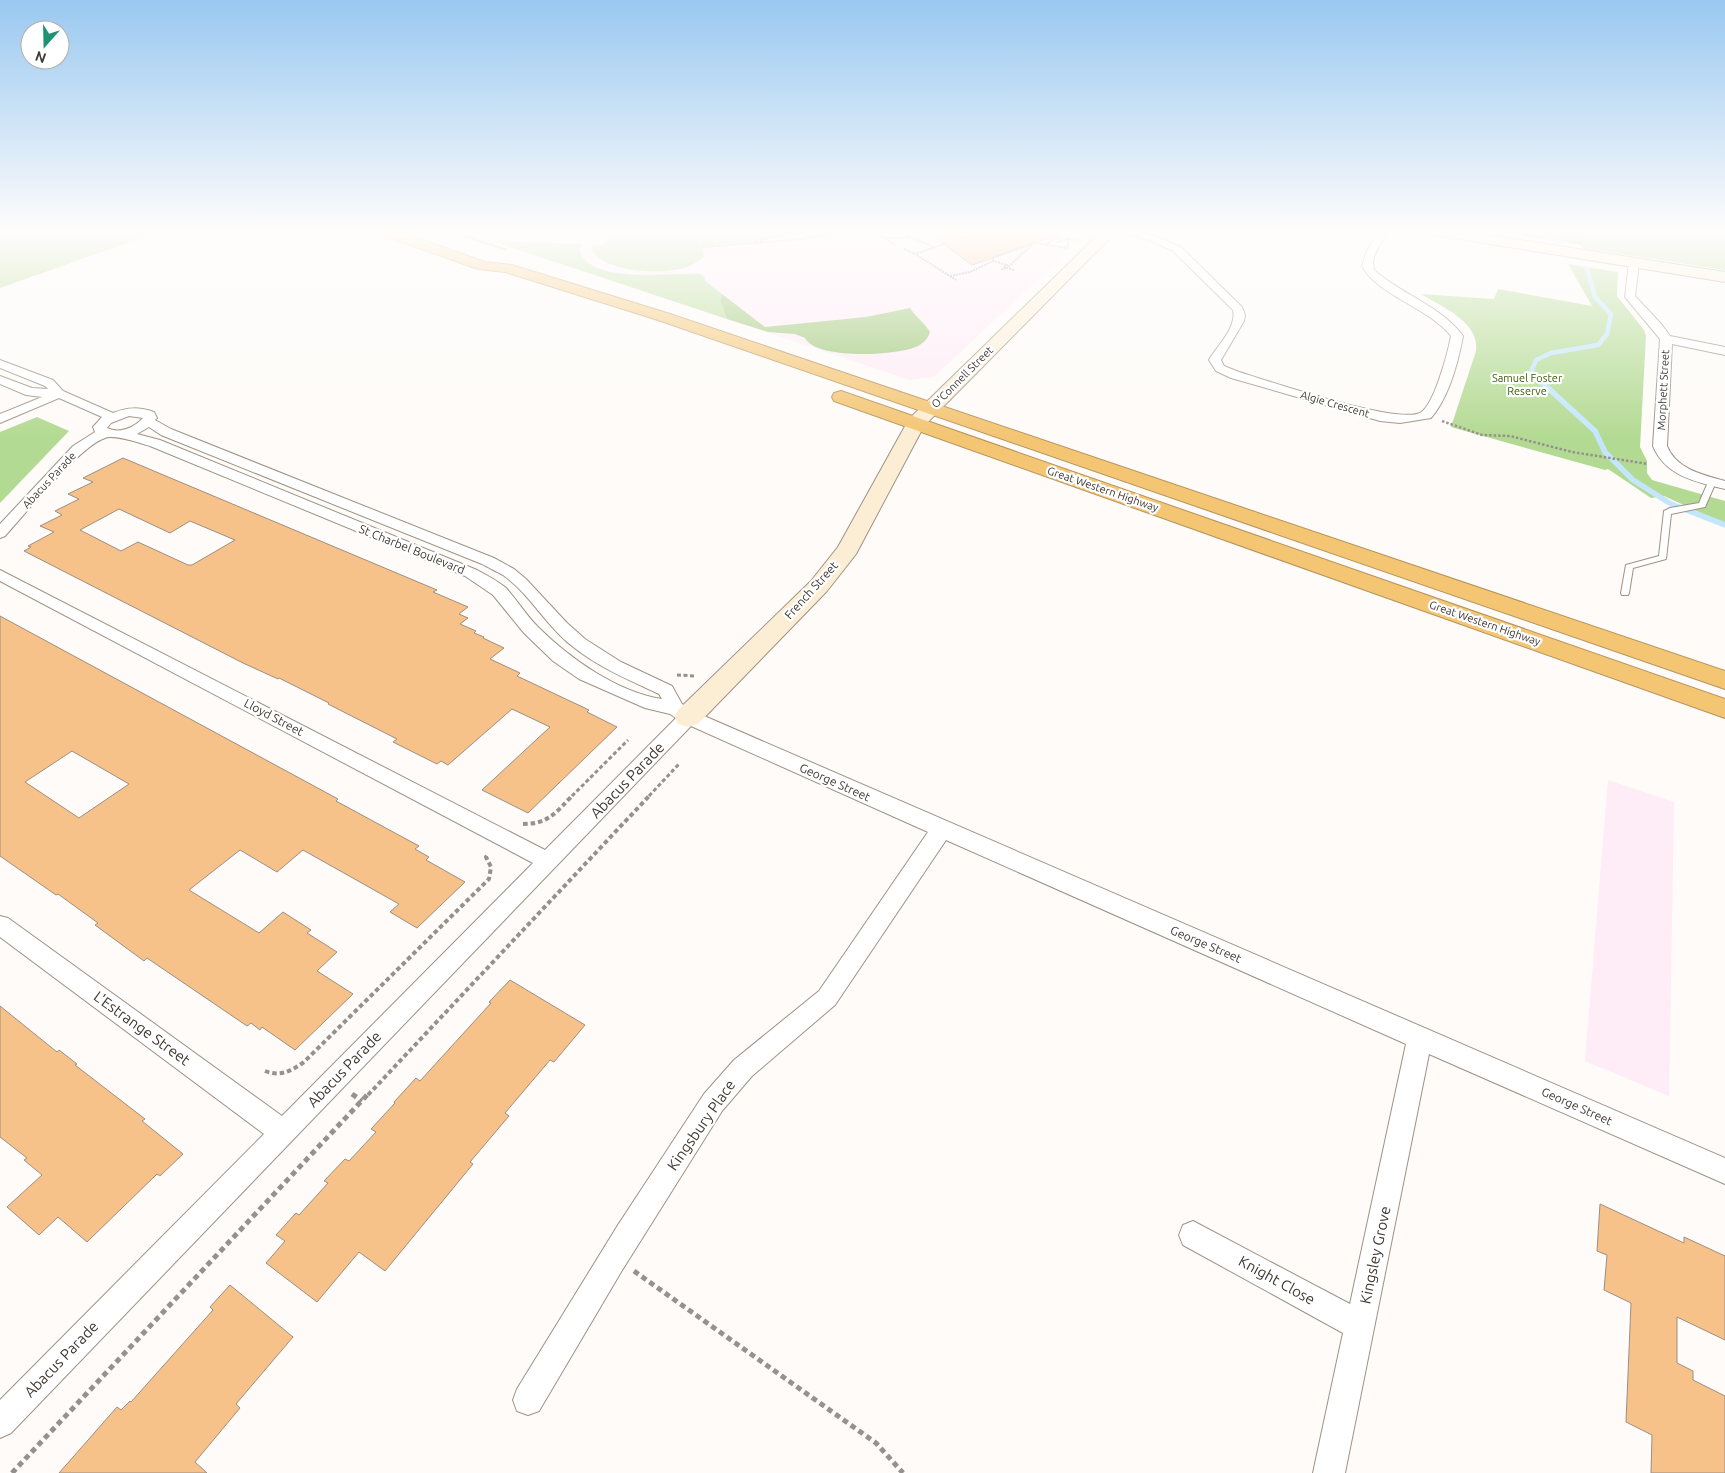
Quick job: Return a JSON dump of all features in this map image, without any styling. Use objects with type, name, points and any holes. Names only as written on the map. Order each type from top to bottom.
[{"type":"highway","name":"Great Western Highway","points":[[565,300],[653,331]]},
{"type":"highway","name":"Great Western Highway","points":[[609,300],[664,317],[923,416],[1725,709]]},
{"type":"highway","name":"Great Western Highway","points":[[827,392],[923,416],[1725,680]]},
{"type":"street","name":"O'Connell Street","points":[[923,416],[1041,300]]},
{"type":"street","name":"Algie Crescent","points":[[1229,300],[1238,309],[1240,314],[1239,322],[1215,360],[1220,368],[1226,372],[1380,416],[1408,419],[1426,415]]},
{"type":"street","points":[[1412,300],[1433,312],[1451,327],[1457,336],[1454,351],[1435,405],[1426,415]]},
{"type":"street","name":"Morphett Street","points":[[1633,300],[1658,327],[1666,339],[1660,446],[1665,458],[1673,465],[1716,486]]},
{"type":"street","points":[[1666,339],[1725,351]]},
{"type":"street","points":[[0,364],[49,383],[58,394]]},
{"type":"street","points":[[0,380],[30,392],[58,394],[112,417],[100,427],[103,432]]},
{"type":"street","points":[[0,419],[58,394]]},
{"type":"street","name":"St Charbel Boulevard","points":[[112,417],[127,412],[141,412],[150,415],[148,422],[166,432],[488,561],[508,572],[520,582],[561,627],[579,643],[614,666],[666,690],[681,712]]},
{"type":"street","name":"French Street","points":[[681,712],[819,586],[848,548],[923,416]]},
{"type":"street","points":[[120,434],[134,430],[148,422]]},
{"type":"street","name":"St Charbel Boulevard","points":[[103,432],[120,434],[154,443],[470,573],[499,591],[544,643],[559,657],[585,675],[651,704],[681,712]]},
{"type":"street","name":"Abacus Parade","points":[[0,533],[78,449],[103,432]]},
{"type":"street","name":"Lloyd Street","points":[[0,576],[548,860]]},
{"type":"street","name":"George Street","points":[[681,712],[942,829],[1725,1171]]},
{"type":"street","name":"Abacus Parade","points":[[0,1422],[548,860],[681,712]]},
{"type":"street","name":"Kingsbury Place","points":[[528,1400],[613,1258],[707,1113],[731,1081],[766,1047],[813,1013],[827,998],[942,829]]},
{"type":"street","name":"L'Estrange Street","points":[[0,925],[283,1132]]},
{"type":"street","name":"Kingsley Grove","points":[[1329,1473],[1420,1037]]},
{"type":"street","name":"Knight Close","points":[[1193,1235],[1360,1326]]},
{"type":"lane","points":[[1625,593],[1629,566],[1663,557],[1666,515],[1670,510],[1702,505],[1716,486]]},
{"type":"path","points":[[1426,415],[1482,435],[1516,438],[1596,456],[1623,459]]},
{"type":"path","points":[[671,672],[686,676],[701,674]]},
{"type":"path","points":[[520,824],[536,824],[549,819],[628,740]]},
{"type":"path","points":[[12,1473],[679,764]]},
{"type":"path","points":[[265,1071],[272,1075],[282,1074],[293,1070],[304,1062],[489,879],[492,872],[491,864],[486,857],[492,851]]},
{"type":"path","points":[[304,1062],[313,1068]]},
{"type":"path","points":[[353,1095],[362,1101]]},
{"type":"path","points":[[613,1258],[876,1443],[903,1473]]},
{"type":"shaded area","points":[[669,300],[1016,300],[934,377],[910,380]]},
{"type":"shaded area","points":[[1608,780],[1674,802],[1669,1096],[1585,1061]]},
{"type":"green space","points":[[669,300],[720,300],[727,319]]},
{"type":"green space","points":[[720,300],[729,300],[765,327],[866,317],[910,308],[930,332],[923,343],[908,349],[876,354],[840,353],[824,350],[812,345],[805,338],[795,334],[768,332],[727,319]]},
{"type":"green space","name":"Samuel Foster Reserve","points":[[1431,300],[1557,300],[1592,306],[1588,300],[1620,300],[1644,330],[1646,336],[1640,447],[1647,461],[1647,473],[1652,480],[1725,501],[1725,524],[1664,496],[1651,498],[1608,469],[1605,470],[1451,427],[1476,351],[1476,341],[1472,332],[1458,316]]},
{"type":"green space","points":[[37,417],[69,431],[0,503],[0,432]]},
{"type":"building","points":[[123,458],[437,590],[433,592],[468,607],[459,614],[468,618],[460,624],[476,631],[474,633],[504,648],[490,659],[520,673],[517,676],[589,710],[587,712],[617,727],[528,813],[482,790],[550,727],[512,709],[448,765],[441,761],[437,764],[393,742],[397,739],[329,703],[279,678],[243,663],[24,551],[31,547],[28,546],[54,532],[40,526],[62,515],[55,511],[79,499],[68,494],[93,482],[83,478]],"holes":[[[119,509],[170,533],[190,521],[235,540],[192,565],[188,565],[138,542],[121,551],[80,530]]]},
{"type":"building","points":[[0,616],[338,799],[336,801],[419,846],[415,849],[429,857],[426,860],[465,882],[417,928],[390,912],[399,904],[303,850],[277,872],[240,850],[189,890],[259,933],[283,912],[311,930],[307,933],[337,952],[317,971],[353,994],[295,1050],[262,1027],[260,1030],[251,1023],[247,1026],[147,958],[144,961],[95,925],[98,923],[0,856]],"holes":[[[72,751],[129,784],[79,818],[25,782]]]},
{"type":"building","points":[[510,980],[585,1025],[554,1062],[550,1060],[505,1113],[509,1116],[470,1162],[473,1164],[385,1271],[359,1252],[317,1302],[266,1263],[285,1241],[276,1235],[296,1213],[299,1215],[328,1183],[324,1181],[345,1159],[349,1161],[376,1132],[371,1129],[394,1102],[416,1078],[420,1081]]},
{"type":"building","points":[[0,1006],[57,1052],[59,1050],[77,1064],[75,1065],[145,1119],[142,1121],[183,1154],[160,1176],[157,1174],[87,1242],[58,1217],[39,1235],[7,1207],[42,1175],[24,1160],[27,1158],[0,1137]]},
{"type":"building","points":[[1600,1204],[1684,1243],[1684,1237],[1725,1256],[1725,1340],[1677,1317],[1677,1363],[1693,1371],[1693,1380],[1725,1396],[1725,1473],[1651,1473],[1652,1435],[1626,1422],[1631,1303],[1604,1290],[1607,1255],[1597,1251]]},
{"type":"building","points":[[230,1285],[293,1337],[236,1404],[240,1408],[195,1462],[207,1473],[59,1473],[117,1407],[121,1410],[131,1402],[213,1310],[210,1307]]},
{"type":"waterway","points":[[1537,377],[1531,372],[1536,360],[1551,353],[1598,345],[1607,334],[1611,314],[1598,300]]},
{"type":"waterway","points":[[1535,376],[1595,431],[1605,452],[1633,480],[1671,504],[1725,525]]}]
